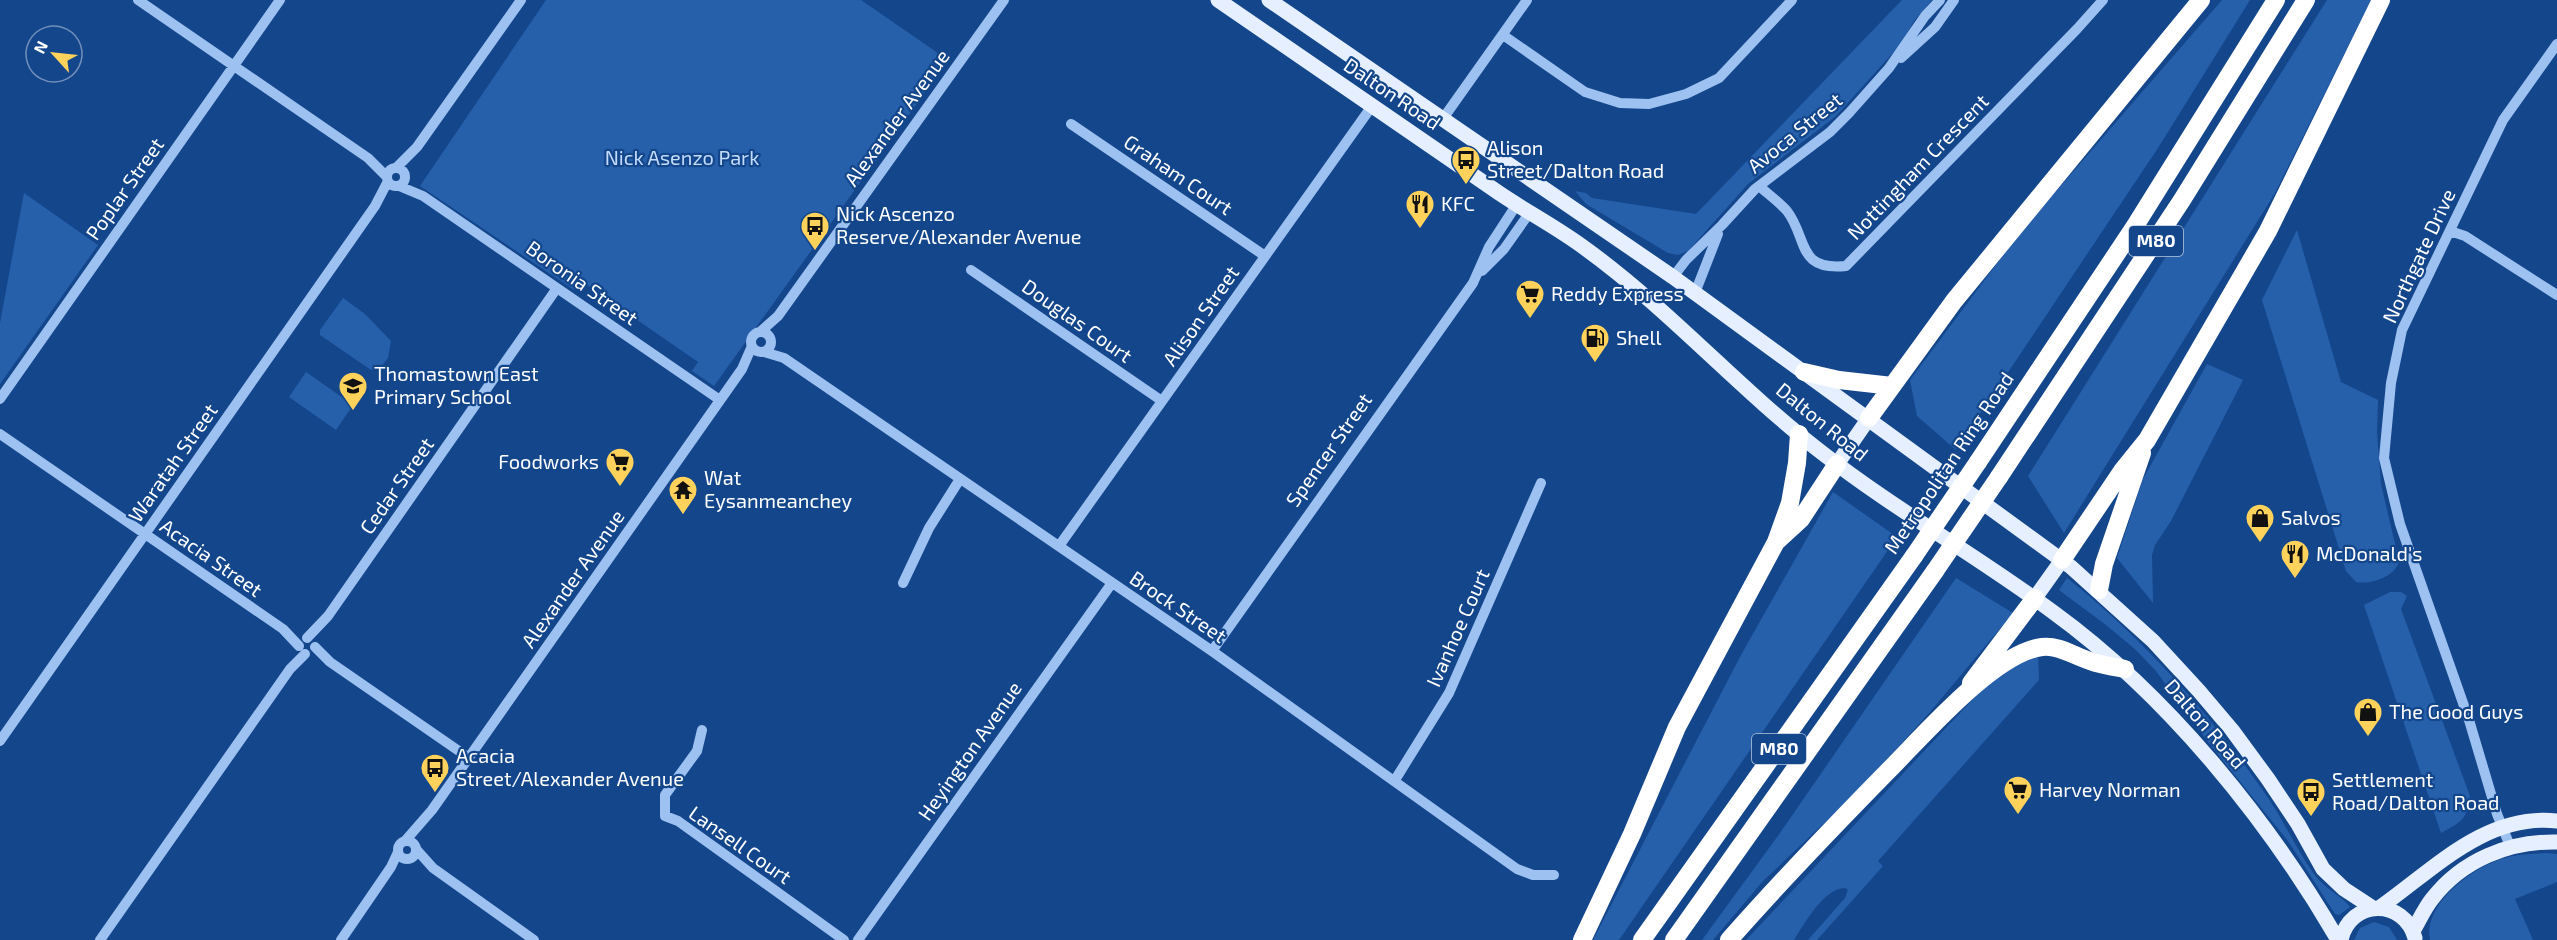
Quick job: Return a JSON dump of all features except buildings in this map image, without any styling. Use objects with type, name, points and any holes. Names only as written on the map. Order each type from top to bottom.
[{"type":"highway","points":[[1869,418],[1954,301],[2201,0]]},
{"type":"highway","name":"Metropolitan Ring Road","points":[[1642,940],[1978,462],[2135,225],[2276,0]]},
{"type":"highway","name":"M80","points":[[1674,940],[1999,477],[2176,209],[2306,0]]},
{"type":"highway","points":[[2062,560],[2121,471],[2147,440],[2268,231],[2380,0]]},
{"type":"highway","points":[[1804,372],[1839,380],[1892,386]]},
{"type":"highway","points":[[1582,940],[1632,834],[1677,727],[1776,542],[1790,503],[1799,435]]},
{"type":"highway","points":[[2099,590],[2104,564],[2147,440]]},
{"type":"highway","points":[[1776,542],[1801,519],[1837,464]]},
{"type":"highway","points":[[1963,695],[2035,598]]},
{"type":"highway","points":[[1729,940],[1828,832],[1963,695],[2017,654],[2041,647],[2062,649],[2091,662],[2125,669]]},
{"type":"main road","name":"Dalton Road","points":[[1218,0],[1587,249],[1654,303],[1799,435],[1837,464],[2035,598],[2125,669],[2150,692],[2257,817],[2339,940]]},
{"type":"main road","name":"Dalton Road","points":[[1269,0],[1695,292],[2062,560],[2099,590],[2153,641],[2232,730],[2283,800],[2323,869],[2344,889],[2376,908],[2399,914],[2414,935]]},
{"type":"main road","name":"Spencer Street","points":[[1524,208],[1539,186]]},
{"type":"main road","points":[[1837,464],[1869,418]]},
{"type":"main road","points":[[2035,598],[2062,560]]},
{"type":"main road","points":[[2339,940],[2353,918],[2376,908],[2468,842],[2502,829],[2536,821],[2557,821]]},
{"type":"main road","points":[[2414,935],[2432,899],[2458,872],[2510,846],[2533,841],[2557,842]]},
{"type":"street","name":"Boronia Street","points":[[138,0],[720,400]]},
{"type":"street","name":"Poplar Street","points":[[0,399],[280,0]]},
{"type":"street","name":"Waratah Street","points":[[0,741],[520,0]]},
{"type":"street","name":"Alexander Avenue","points":[[760,332],[778,316],[1004,0]]},
{"type":"street","points":[[1442,120],[1527,0]]},
{"type":"street","points":[[1503,35],[1585,92],[1620,103],[1649,104],[1686,94],[1719,78],[1792,0]]},
{"type":"street","name":"Avoca Street","points":[[1673,277],[1686,260],[1759,186],[1830,132],[1868,93],[1889,68],[1925,16],[1940,0]]},
{"type":"street","name":"Avoca Street","points":[[1889,68],[1935,27],[1954,0]]},
{"type":"street","name":"Nottingham Crescent","points":[[1759,186],[1788,212],[1808,255],[1826,266],[1846,266],[2103,0]]},
{"type":"street","name":"Northgate Drive","points":[[2510,846],[2502,829],[2469,720],[2400,524],[2384,458],[2391,383],[2402,330],[2503,120],[2557,44]]},
{"type":"street","name":"Alison Street","points":[[1059,546],[1372,106]]},
{"type":"street","name":"Graham Court","points":[[1071,124],[1265,256]]},
{"type":"street","name":"Spencer Street","points":[[1212,651],[1479,273],[1490,247],[1524,208]]},
{"type":"street","name":"Avoca Street","points":[[1695,292],[1722,225]]},
{"type":"street","points":[[2450,231],[2465,236],[2557,295]]},
{"type":"street","name":"Douglas Court","points":[[971,270],[1162,401]]},
{"type":"street","name":"Cedar Street","points":[[100,940],[557,288]]},
{"type":"street","name":"Alexander Avenue","points":[[771,340],[778,316]]},
{"type":"street","points":[[760,332],[766,334],[771,340],[769,348],[759,350],[753,337],[760,332]]},
{"type":"street","name":"Brock Street","points":[[771,340],[784,358]]},
{"type":"street","name":"Alexander Avenue","points":[[405,841],[432,810],[742,369],[759,350]]},
{"type":"street","name":"Brock Street","points":[[759,350],[784,358],[1059,546],[1395,780],[1517,869],[1533,875],[1554,874]]},
{"type":"street","name":"Acacia Street","points":[[0,434],[469,758]]},
{"type":"street","points":[[903,583],[929,528],[960,479]]},
{"type":"street","name":"Ivanhoe Court","points":[[1395,780],[1449,693],[1541,483]]},
{"type":"street","name":"Heyington Avenue","points":[[858,940],[1112,583]]},
{"type":"street","name":"Lansell Court","points":[[702,730],[697,751],[665,795],[665,816],[678,821],[844,940]]},
{"type":"street","name":"Alexander Avenue","points":[[378,887],[412,853],[432,810]]},
{"type":"street","points":[[405,841],[412,842],[412,853],[403,858],[398,852],[400,844],[405,841]]},
{"type":"street","name":"Alexander Avenue","points":[[341,940],[378,887],[398,852]]},
{"type":"street","points":[[412,853],[534,940]]},
{"type":"green space","name":"Nick Asenzo Park","points":[[546,0],[861,0],[948,60],[714,386],[692,371],[698,362],[581,281],[574,290],[420,186]]},
{"type":"green space","points":[[1902,0],[1932,0],[1914,21],[1901,44],[1836,116],[1748,184],[1688,251],[1678,255],[1668,253],[1586,204],[1575,191],[1586,193],[1592,198],[1696,214]]},
{"type":"green space","points":[[2222,0],[2250,0],[2158,148],[1956,450],[1917,416],[1910,380],[2019,234]]},
{"type":"green space","points":[[2327,0],[2371,0],[2275,193],[2064,533],[2028,476]]},
{"type":"green space","points":[[24,193],[98,245],[0,384],[0,323]]},
{"type":"green space","points":[[2297,230],[2341,382],[2378,400],[2377,433],[2381,484],[2399,561],[2393,571],[2375,581],[2356,582],[2346,571],[2262,300]]},
{"type":"green space","points":[[343,298],[365,314],[391,341],[388,358],[380,368],[371,370],[320,335],[320,330]]},
{"type":"green space","points":[[2207,364],[2243,380],[2171,521],[2155,545],[2152,555],[2153,603],[2117,558],[2143,479]]},
{"type":"green space","points":[[306,372],[353,405],[336,430],[289,397]]},
{"type":"green space","points":[[1833,492],[1897,537],[1619,940],[1593,940],[1741,655]]},
{"type":"green space","points":[[1956,578],[2013,613],[1930,712],[1860,789],[1763,881],[1713,940],[1702,940],[1780,833]]},
{"type":"green space","points":[[2067,578],[2148,651],[2198,705],[2264,792],[2314,874],[2350,907],[2339,915],[2335,914],[2288,841],[2208,742],[2156,671],[2136,650],[2059,590]]},
{"type":"green space","points":[[2390,592],[2401,592],[2407,596],[2401,609],[2470,796],[2462,819],[2441,833],[2364,605]]},
{"type":"green space","points":[[2038,654],[2039,680],[1878,861],[1883,866],[1817,940],[1808,940],[1845,898],[1848,890],[1845,888],[1837,890],[1822,900],[1794,940],[1746,940],[1976,696],[2013,663]]},
{"type":"green space","points":[[2557,854],[2557,882],[2515,899],[2533,940],[2430,940],[2430,925],[2435,911],[2444,898],[2470,875],[2499,860],[2517,855]]},
{"type":"green space","points":[[2374,922],[2389,927],[2397,940],[2354,940],[2360,928]]},
{"type":"place","name":"Alison Street/Dalton Road","points":[[1466,186]]},
{"type":"place","name":"KFC","points":[[1420,230]]},
{"type":"place","name":"Nick Ascenzo Reserve/Alexander Avenue","points":[[815,252]]},
{"type":"place","name":"Reddy Express","points":[[1530,320]]},
{"type":"place","name":"Shell","points":[[1595,364]]},
{"type":"place","name":"Thomastown East Primary School","points":[[353,412]]},
{"type":"place","name":"Foodworks","points":[[620,488]]},
{"type":"place","name":"Wat Eysanmeanchey","points":[[683,516]]},
{"type":"place","name":"Salvos","points":[[2260,544]]},
{"type":"place","name":"McDonald's","points":[[2295,580]]},
{"type":"place","name":"The Good Guys","points":[[2368,738]]},
{"type":"place","name":"Acacia Street/Alexander Avenue","points":[[435,794]]},
{"type":"place","name":"Harvey Norman","points":[[2018,816]]},
{"type":"place","name":"Settlement Road/Dalton Road","points":[[2311,818]]}]
